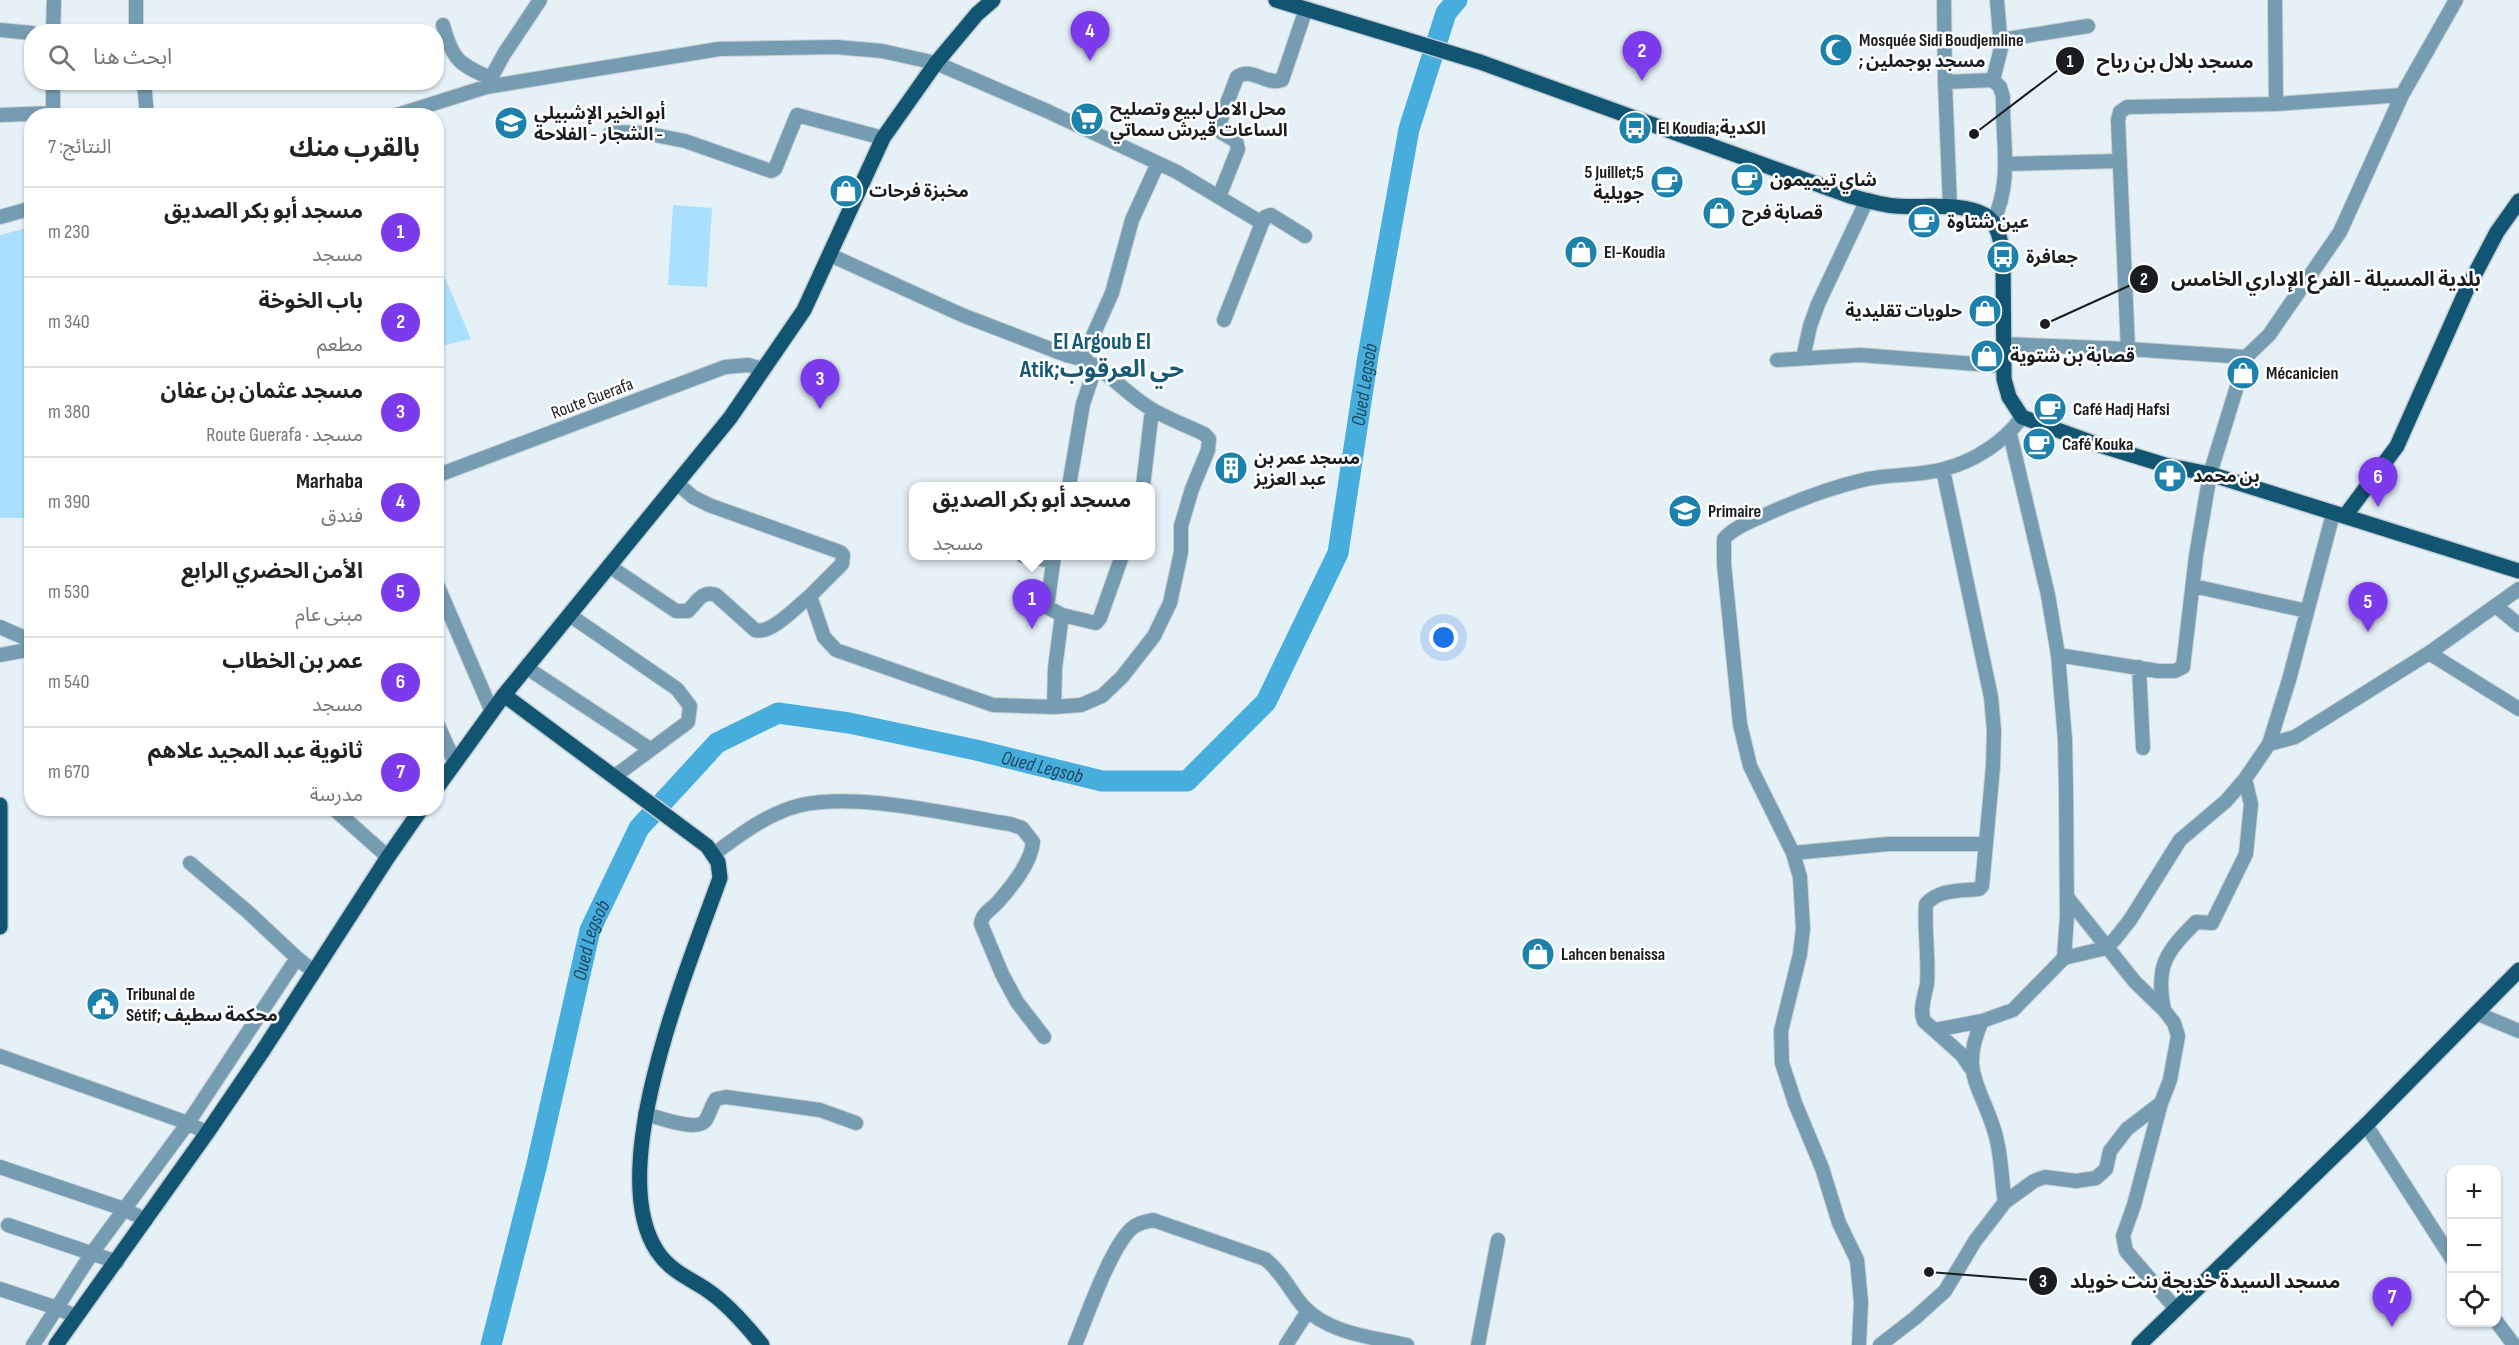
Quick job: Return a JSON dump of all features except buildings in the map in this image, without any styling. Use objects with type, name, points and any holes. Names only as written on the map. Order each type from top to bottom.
[{"type":"main road","points":[[444,778],[504,695],[571,616],[730,418],[794,328],[883,138],[936,63],[977,14],[993,0]]},
{"type":"main road","points":[[1276,0],[1480,63],[1850,196],[1894,206],[1950,207],[1972,210],[1985,215],[1993,222],[2000,238],[2003,257],[2002,366],[2009,397],[2022,417],[2135,456],[2210,474],[2519,571]]},
{"type":"main road","points":[[2339,515],[2397,446],[2466,291],[2497,232],[2519,201]]},
{"type":"main road","points":[[504,695],[615,776],[714,854],[720,870],[720,878],[675,1005],[645,1114],[640,1164],[643,1217],[649,1237],[665,1262],[721,1302],[762,1345]]},
{"type":"main road","points":[[0,805],[0,927]]},
{"type":"main road","points":[[56,1345],[207,1133],[416,816]]},
{"type":"main road","points":[[2139,1345],[2366,1125],[2519,970]]},
{"type":"street","points":[[53,24],[54,0]]},
{"type":"street","points":[[136,0],[136,24]]},
{"type":"street","points":[[488,82],[540,0]]},
{"type":"street","points":[[1944,0],[1950,207]]},
{"type":"street","points":[[1993,80],[2000,56],[2001,40],[1996,0]]},
{"type":"street","points":[[2275,0],[2276,104]]},
{"type":"street","points":[[2058,655],[2175,671],[2183,667],[2210,474],[2246,357],[2269,335],[2340,232],[2402,95],[2456,0]]},
{"type":"street","points":[[1219,197],[1238,149],[1236,141],[1222,133],[1218,127],[1237,77],[1248,73],[1272,82],[1282,80],[1306,9]]},
{"type":"street","points":[[2001,40],[2088,26]]},
{"type":"street","points":[[444,29],[448,43],[459,62],[488,82]]},
{"type":"street","points":[[0,30],[24,32]]},
{"type":"street","points":[[416,108],[488,82],[718,49],[836,47],[882,51],[936,63],[1047,111],[1158,163],[1262,223]]},
{"type":"street","points":[[1945,82],[1993,80],[2000,87],[2006,164],[2004,195],[1993,222]]},
{"type":"street","points":[[53,90],[53,108]]},
{"type":"street","points":[[145,90],[146,108]]},
{"type":"street","points":[[2128,349],[2118,115],[2127,106],[2276,104],[2402,95]]},
{"type":"street","points":[[0,115],[24,114]]},
{"type":"street","points":[[611,132],[645,133],[676,139],[771,171],[775,170],[797,115],[883,138]]},
{"type":"street","points":[[2006,164],[2120,161]]},
{"type":"street","points":[[1070,482],[1089,362],[1112,293],[1132,220],[1158,163]]},
{"type":"street","points":[[1803,358],[1810,326],[1818,304],[1867,200]]},
{"type":"street","points":[[0,218],[24,210]]},
{"type":"street","points":[[1224,320],[1267,215],[1271,215],[1305,236]]},
{"type":"street","points":[[810,596],[824,637],[836,650],[988,704],[1004,707],[1054,707],[1090,702],[1114,685],[1154,636],[1170,603],[1181,552],[1181,526],[1192,489],[1208,450],[1209,440],[1204,434],[1152,410],[1089,362],[962,315],[830,255]]},
{"type":"street","points":[[2003,344],[2246,357]]},
{"type":"street","points":[[1777,360],[1860,355],[2002,366]]},
{"type":"street","name":"Route Guerafa","points":[[444,473],[725,367],[748,365],[763,369]]},
{"type":"street","points":[[1143,482],[1152,410]]},
{"type":"street","points":[[1859,1345],[1862,1302],[1857,1260],[1839,1223],[1822,1168],[1795,1103],[1782,1063],[1780,1031],[1800,954],[1803,929],[1800,877],[1793,853],[1763,794],[1744,747],[1724,564],[1724,539],[1734,530],[1829,488],[1869,479],[1943,470],[1968,460],[2010,434],[2022,417]]},
{"type":"street","points":[[2010,434],[2048,595],[2058,655],[2066,740],[2067,897],[2064,958]]},
{"type":"street","points":[[1943,470],[1991,697],[1994,731],[1993,766],[1982,886],[1979,889],[1945,893],[1936,896],[1926,904],[1927,984],[1922,1018],[1962,1055],[1970,1067],[1996,1134],[2005,1202]]},
{"type":"street","points":[[609,566],[668,608],[676,611],[688,611],[703,594],[716,595],[760,632],[771,628],[810,596],[843,564],[843,555],[709,505],[693,497],[678,484]]},
{"type":"street","points":[[1935,1030],[1982,1021],[2013,1010],[2064,958],[2106,948],[2130,920],[2180,840],[2192,827],[2226,801],[2245,779],[2269,744],[2307,611],[2339,515]]},
{"type":"street","points":[[1053,560],[1047,607],[1062,615],[1098,622],[1120,560]]},
{"type":"street","points":[[2193,586],[2307,611]]},
{"type":"street","points":[[2269,744],[2287,741],[2429,653],[2519,589]]},
{"type":"street","points":[[444,601],[492,712]]},
{"type":"street","points":[[2496,606],[2519,626]]},
{"type":"street","points":[[1054,707],[1055,668],[1062,615]]},
{"type":"street","points":[[571,616],[677,689],[686,698],[691,713],[688,722],[615,776]]},
{"type":"street","points":[[0,627],[24,638]]},
{"type":"street","points":[[0,655],[24,650]]},
{"type":"street","points":[[2429,653],[2519,709]]},
{"type":"street","points":[[2139,667],[2143,748]]},
{"type":"street","points":[[527,668],[650,749]]},
{"type":"street","points":[[444,739],[455,763]]},
{"type":"street","points":[[2164,1010],[2159,988],[2160,977],[2170,951],[2196,922],[2212,923],[2246,854],[2251,804],[2245,779]]},
{"type":"street","points":[[714,854],[747,829],[769,817],[801,805],[833,802],[898,807],[1010,824],[1022,828],[1033,842],[1029,860],[996,904],[983,915],[981,924],[1002,974],[1017,1002],[1044,1037]]},
{"type":"street","points":[[342,816],[388,857]]},
{"type":"street","points":[[1793,853],[1887,844],[1986,844]]},
{"type":"street","points":[[190,863],[313,971]]},
{"type":"street","points":[[2067,897],[2135,982],[2164,1010],[2174,1023],[2178,1036],[2170,1080],[2161,1103],[2123,1244],[2126,1251],[2176,1309]]},
{"type":"street","points":[[33,1345],[92,1253],[188,1123],[297,958]]},
{"type":"street","points":[[2476,1013],[2519,1031]]},
{"type":"street","points":[[1970,1067],[1973,1040],[1982,1021]]},
{"type":"street","points":[[247,1036],[264,1049]]},
{"type":"street","points":[[0,1056],[188,1123],[207,1133]]},
{"type":"street","points":[[645,1114],[693,1126],[702,1124],[706,1120],[716,1099],[726,1097],[820,1110],[856,1123]]},
{"type":"street","points":[[1880,1345],[1935,1302],[1945,1291],[1975,1241],[2005,1202],[2034,1181],[2044,1177],[2076,1181],[2096,1178],[2106,1169],[2110,1151],[2127,1129],[2161,1103]]},
{"type":"street","points":[[2366,1125],[2447,1253]]},
{"type":"street","points":[[0,1167],[124,1209],[146,1220]]},
{"type":"street","points":[[1075,1345],[1105,1273],[1120,1246],[1131,1229],[1153,1220],[1265,1259],[1278,1271],[1315,1317],[1342,1330],[1407,1345]]},
{"type":"street","points":[[8,1225],[117,1262]]},
{"type":"street","points":[[1478,1345],[1498,1240]]},
{"type":"street","points":[[0,1289],[75,1316]]},
{"type":"street","points":[[1286,1345],[1308,1311]]},
{"type":"street","points":[[2500,1327],[2514,1345]]},
{"type":"shaded area","points":[[673,205],[712,208],[707,287],[668,285]]},
{"type":"shaded area","points":[[24,229],[24,518],[0,518],[0,235]]},
{"type":"shaded area","points":[[444,275],[471,339],[444,345]]},
{"type":"waterway","name":"Oued Legsob","points":[[491,1345],[536,1168],[590,930],[639,828],[717,743],[778,713],[849,723],[976,750],[1102,781],[1187,781],[1266,702],[1338,553],[1368,356],[1409,129],[1446,13],[1457,0]]},
{"type":"place","name":"Mosquée Sidi Boudjemline ; مسجد بوجملين","points":[[1836,50]]},
{"type":"place","name":"Marhaba","points":[[1090,61]]},
{"type":"place","name":"باب الخوخة","points":[[1642,81]]},
{"type":"place","name":"محل الامل لبيع وتصليح الساعات قيرش سماتي","points":[[1087,119]]},
{"type":"place","name":"أبو الخير الإشبيلي الشجار - الفلاحة -","points":[[511,123]]},
{"type":"place","name":"El Koudia;الكدية","points":[[1635,128]]},
{"type":"place","name":"مسجد بلال بن رباح","points":[[1974,134]]},
{"type":"place","name":"شاي تيميمون","points":[[1747,180]]},
{"type":"place","name":"5 Juillet;5 جويلية","points":[[1667,182]]},
{"type":"place","name":"مخبزة فرحات","points":[[846,191]]},
{"type":"place","name":"قصابة فرح","points":[[1719,213]]},
{"type":"place","name":"عين شتاوة","points":[[1924,222]]},
{"type":"place","name":"El-Koudia","points":[[1581,252]]},
{"type":"place","name":"جعافرة","points":[[2003,257]]},
{"type":"place","name":"حلويات تقليدية","points":[[1985,311]]},
{"type":"place","name":"بلدية المسيلة - الفرع الإداري الخامس","points":[[2045,324]]},
{"type":"place","name":"قصابة بن شتوية","points":[[1987,356]]},
{"type":"place","name":"Mécanicien","points":[[2243,373]]},
{"type":"place","name":"مسجد عثمان بن عفان","points":[[820,409]]},
{"type":"place","name":"Café Hadj Hafsi","points":[[2050,409]]},
{"type":"place","name":"Café Kouka","points":[[2039,444]]},
{"type":"place","name":"مسجد عمر بن عبد العزيز","points":[[1231,468]]},
{"type":"place","name":"بن محمد","points":[[2170,476]]},
{"type":"place","name":"عمر بن الخطاب","points":[[2378,507]]},
{"type":"place","name":"Primaire","points":[[1685,511]]},
{"type":"place","name":"مسجد أبو بكر الصديق","points":[[1032,629]]},
{"type":"place","name":"الأمن الحضري الرابع","points":[[2368,632]]},
{"type":"place","name":"Lahcen benaissa","points":[[1538,954]]},
{"type":"place","name":"Tribunal de Sétif; محكمة سطيف","points":[[103,1004]]},
{"type":"place","name":"مسجد السيدة خديجة بنت خويلد","points":[[1929,1272]]},
{"type":"place","name":"ثانوية عبد المجيد علاهم","points":[[2392,1327]]},
{"type":"district","name":"El Argoub El Atik;حي العرقوب","points":[[1102,355]]}]
